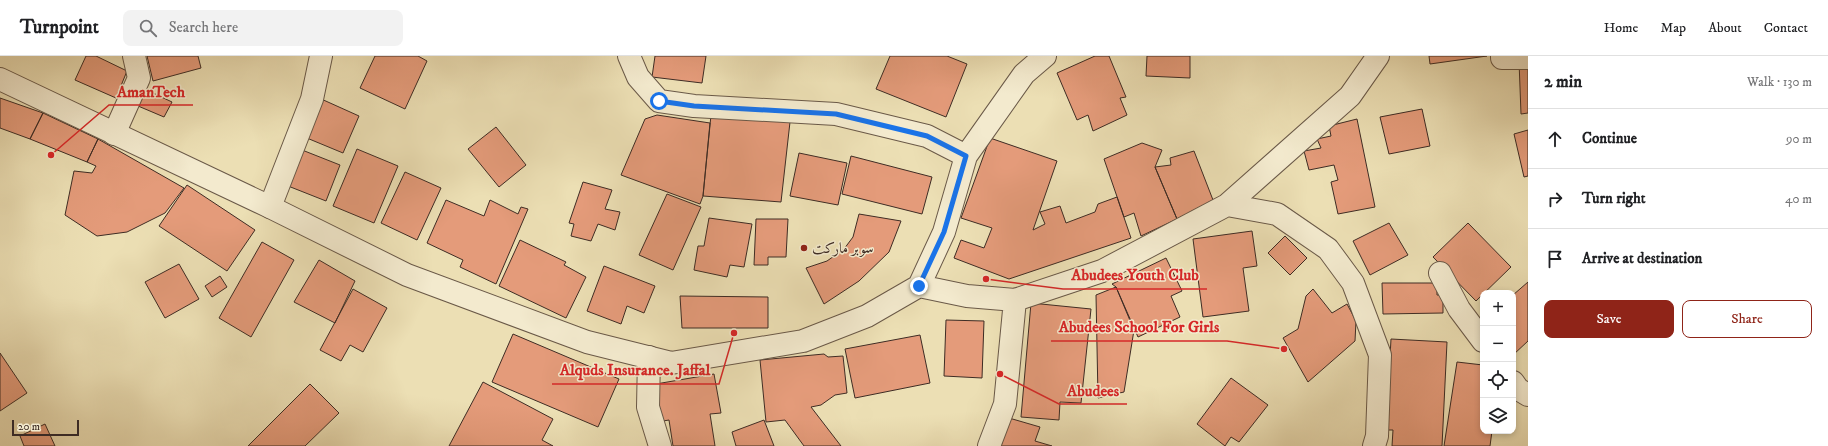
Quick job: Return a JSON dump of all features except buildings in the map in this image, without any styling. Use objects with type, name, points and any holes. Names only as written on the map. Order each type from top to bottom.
[{"type":"street","points":[[114,134],[139,78],[134,56]]},
{"type":"street","points":[[270,207],[312,99],[321,56]]},
{"type":"street","points":[[629,56],[638,77],[659,101],[694,106],[836,114],[927,136],[966,156]]},
{"type":"street","points":[[0,79],[270,207],[407,276],[587,342],[671,363],[803,341],[867,316],[919,286],[944,232],[966,156],[1024,74],[1045,56]]},
{"type":"street","points":[[919,286],[967,296],[1015,300],[1102,271],[1227,204],[1350,96],[1378,56]]},
{"type":"street","points":[[1502,56],[1502,58],[1528,58]]},
{"type":"street","points":[[1227,204],[1277,214],[1328,249],[1353,283],[1380,355],[1377,436],[1374,446]]},
{"type":"street","points":[[1440,273],[1459,309],[1480,337]]},
{"type":"street","points":[[989,446],[1005,404],[1015,300]]},
{"type":"street","points":[[648,357],[648,407],[660,446]]},
{"type":"street","points":[[1516,386],[1528,395]]},
{"type":"place","name":"AmanTech","points":[[51,155]]},
{"type":"place","name":"سوبر ماركت","points":[[804,248]]},
{"type":"place","name":"Abudees Youth Club","points":[[986,279]]},
{"type":"place","name":"Alquds Insurance. Jaffal","points":[[734,333]]},
{"type":"place","name":"Abudees School For Girls","points":[[1284,349]]},
{"type":"place","name":"Abudees","points":[[1000,374]]},
{"type":"route","points":[[659,101],[694,106],[836,114],[927,136],[966,156],[944,232],[919,286]]}]
